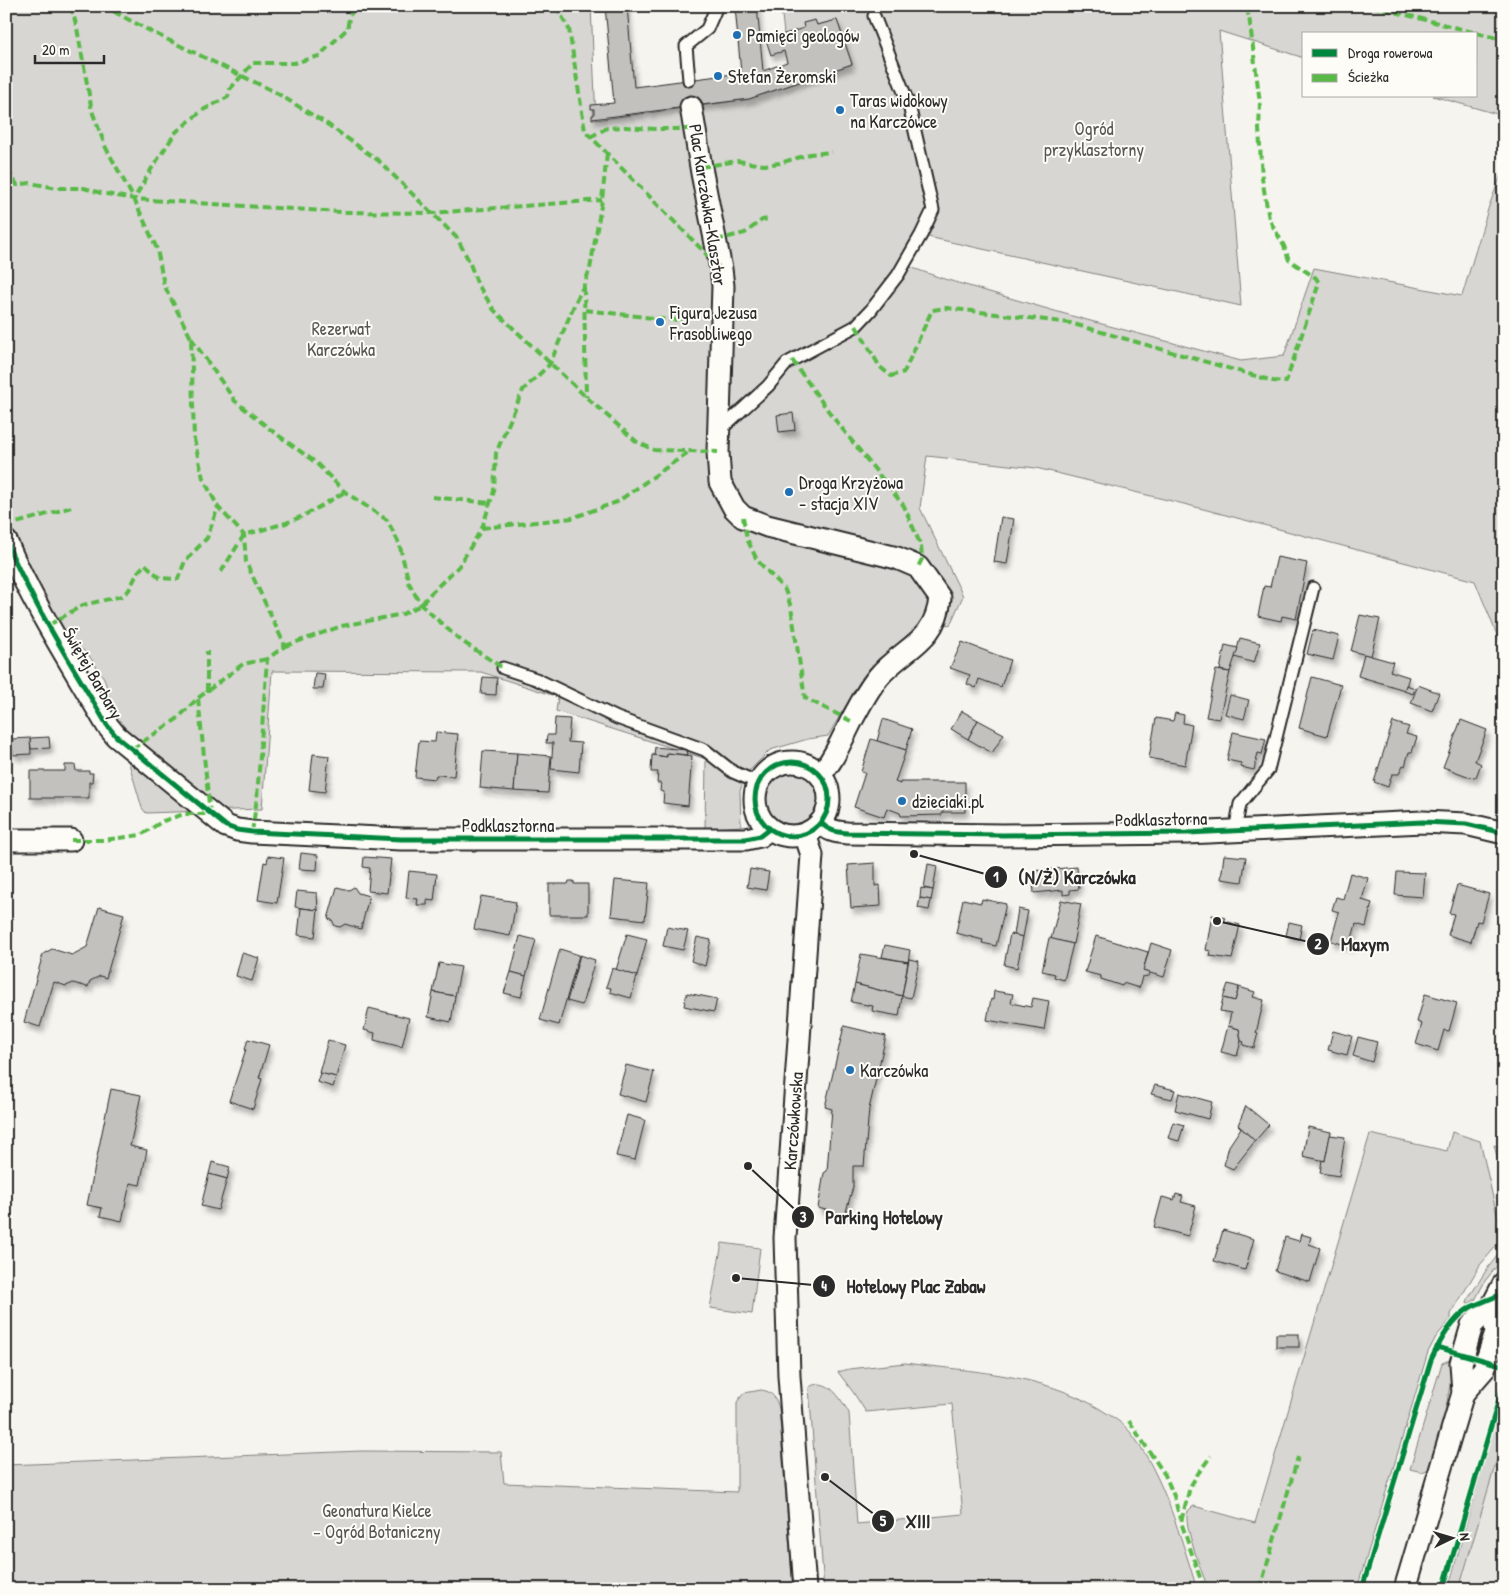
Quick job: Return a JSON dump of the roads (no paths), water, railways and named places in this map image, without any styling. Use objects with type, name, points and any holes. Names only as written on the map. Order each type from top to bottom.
[{"type":"street","name":"Plac Karczówka-Klasztor","points":[[691,107],[723,286],[718,433],[720,482],[734,508],[743,517],[767,526],[897,558],[918,567],[940,598],[939,612],[930,632],[879,676],[851,721],[830,762],[820,774]]},
{"type":"street","name":"Świętej Barbary","points":[[6,541],[16,564],[106,725],[116,736],[210,814]]},
{"type":"street","points":[[769,829],[762,822],[755,803],[759,783],[766,773],[775,766],[787,762],[799,762],[810,766],[820,774],[827,785],[830,798],[828,812],[813,829]]},
{"type":"street","name":"Podklasztorna","points":[[210,814],[226,826],[252,832],[401,839],[746,839],[760,836],[769,829],[789,837],[813,829],[828,829],[836,832],[904,834],[1027,835],[1235,831],[1423,822],[1466,824],[1504,833]]},
{"type":"street","name":"Karczówkowska","points":[[805,1589],[789,1376],[785,1238],[813,829]]},
{"type":"street","points":[[6,840],[71,840]]},
{"type":"street","points":[[1405,1589],[1463,1394],[1461,1363],[1472,1325],[1492,1306],[1504,1283]]},
{"type":"lane","points":[[689,80],[686,46],[707,29],[717,6]]},
{"type":"lane","points":[[718,433],[768,386],[787,363],[856,326],[898,275],[933,210],[909,105],[874,16]]},
{"type":"lane","points":[[1235,831],[1240,804],[1268,770],[1313,588]]},
{"type":"lane","points":[[503,668],[536,679],[617,718],[705,750],[733,772],[759,783]]},
{"type":"place","name":"Pamięci geologów","points":[[737,35]]},
{"type":"place","name":"Stefan Żeromski","points":[[718,76]]},
{"type":"place","name":"Taras widokowy na Karczówce","points":[[840,110]]},
{"type":"place","name":"Figura Jezusa Frasobliwego","points":[[660,322]]},
{"type":"place","name":"Droga Krzyżowa - stacja XIV","points":[[789,492]]},
{"type":"place","name":"dzieciaki.pl","points":[[902,801]]},
{"type":"place","name":"(N/Ż) Karczówka","points":[[914,854]]},
{"type":"place","name":"Maxym","points":[[1217,921]]},
{"type":"place","name":"Karczówka","points":[[850,1070]]},
{"type":"place","name":"Parking Hotelowy","points":[[748,1166]]},
{"type":"place","name":"Hotelowy Plac Zabaw","points":[[736,1278]]},
{"type":"place","name":"XIII","points":[[825,1477]]},
{"type":"park label","name":"Ogród przyklasztorny","points":[[1094,138]]},
{"type":"park label","name":"Rezerwat Karczówka","points":[[341,338]]},
{"type":"park label","name":"Geonatura Kielce – Ogród Botaniczny","points":[[377,1520]]}]
